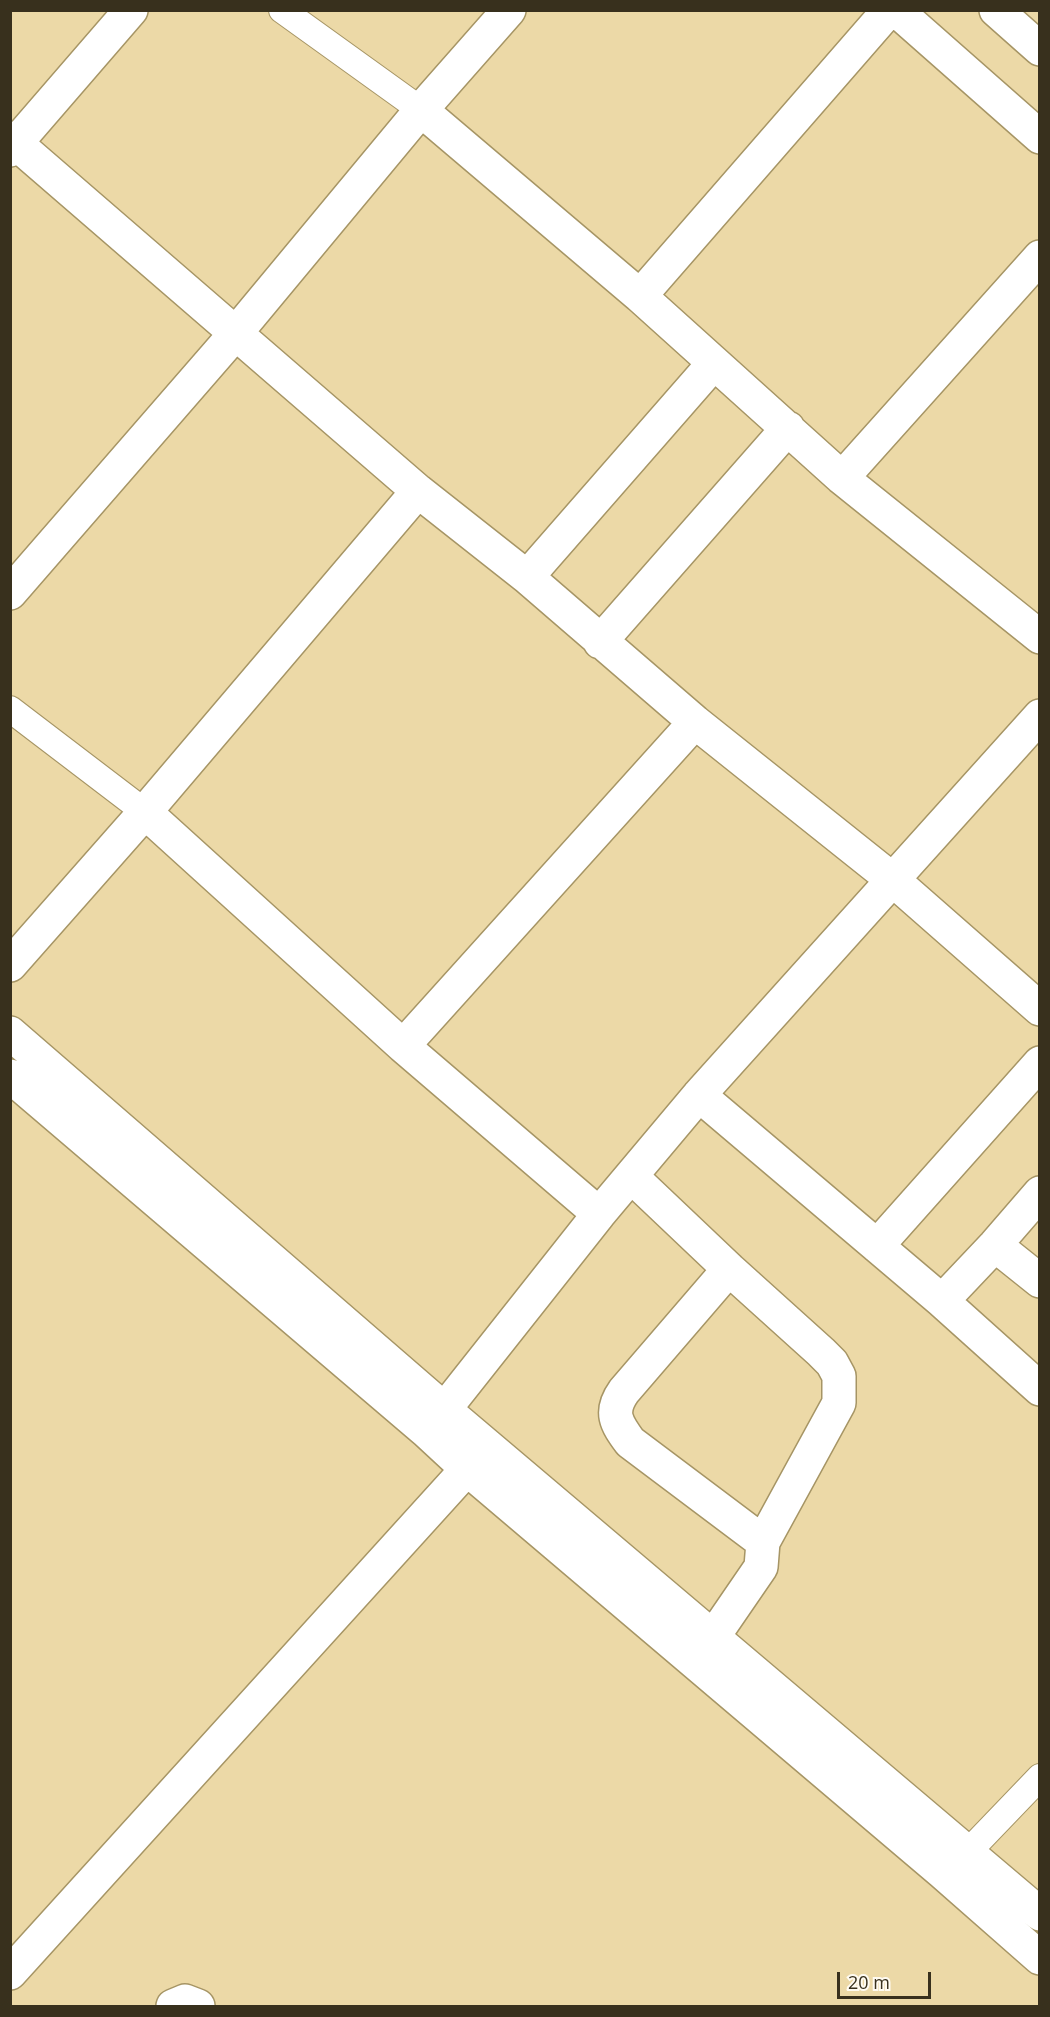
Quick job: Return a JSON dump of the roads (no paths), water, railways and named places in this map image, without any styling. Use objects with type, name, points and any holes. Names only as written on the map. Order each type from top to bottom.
[{"type":"street","points":[[131,10],[12,143],[418,491],[527,577],[695,723],[893,880],[1040,1009]]},
{"type":"street","points":[[282,10],[421,110],[640,296],[842,478],[1040,637]]},
{"type":"street","points":[[10,593],[235,334],[421,110],[509,10]]},
{"type":"street","points":[[640,296],[889,10]]},
{"type":"street","points":[[896,10],[1040,136]]},
{"type":"street","points":[[996,10],[1040,49]]},
{"type":"street","points":[[842,478],[1040,257]]},
{"type":"street","points":[[527,577],[714,363]]},
{"type":"street","points":[[600,642],[788,428]]},
{"type":"street","points":[[10,965],[145,812],[418,491]]},
{"type":"street","points":[[10,709],[145,812],[403,1046],[599,1214]]},
{"type":"street","points":[[436,1420],[599,1214],[699,1095],[1040,716]]},
{"type":"street","points":[[403,1046],[695,723]]},
{"type":"street","points":[[10,1033],[436,1420],[703,1649],[942,1872],[1040,1958]]},
{"type":"street","points":[[877,1246],[1040,1064]]},
{"type":"street","points":[[10,1076],[436,1420],[467,1469],[967,1852],[1040,1914]]},
{"type":"street","points":[[699,1095],[942,1301],[1040,1389]]},
{"type":"street","points":[[631,1176],[821,1352],[839,1376],[839,1403],[763,1542],[761,1567],[703,1649]]},
{"type":"street","points":[[942,1301],[1040,1193]]},
{"type":"street","points":[[995,1245],[1040,1281]]},
{"type":"street","points":[[729,1269],[616,1401],[615,1414],[630,1442],[763,1542]]},
{"type":"street","points":[[10,1973],[467,1469]]},
{"type":"street","points":[[967,1852],[1040,1777]]},
{"type":"street","points":[[172,2007],[185,2001],[198,2007]]}]
